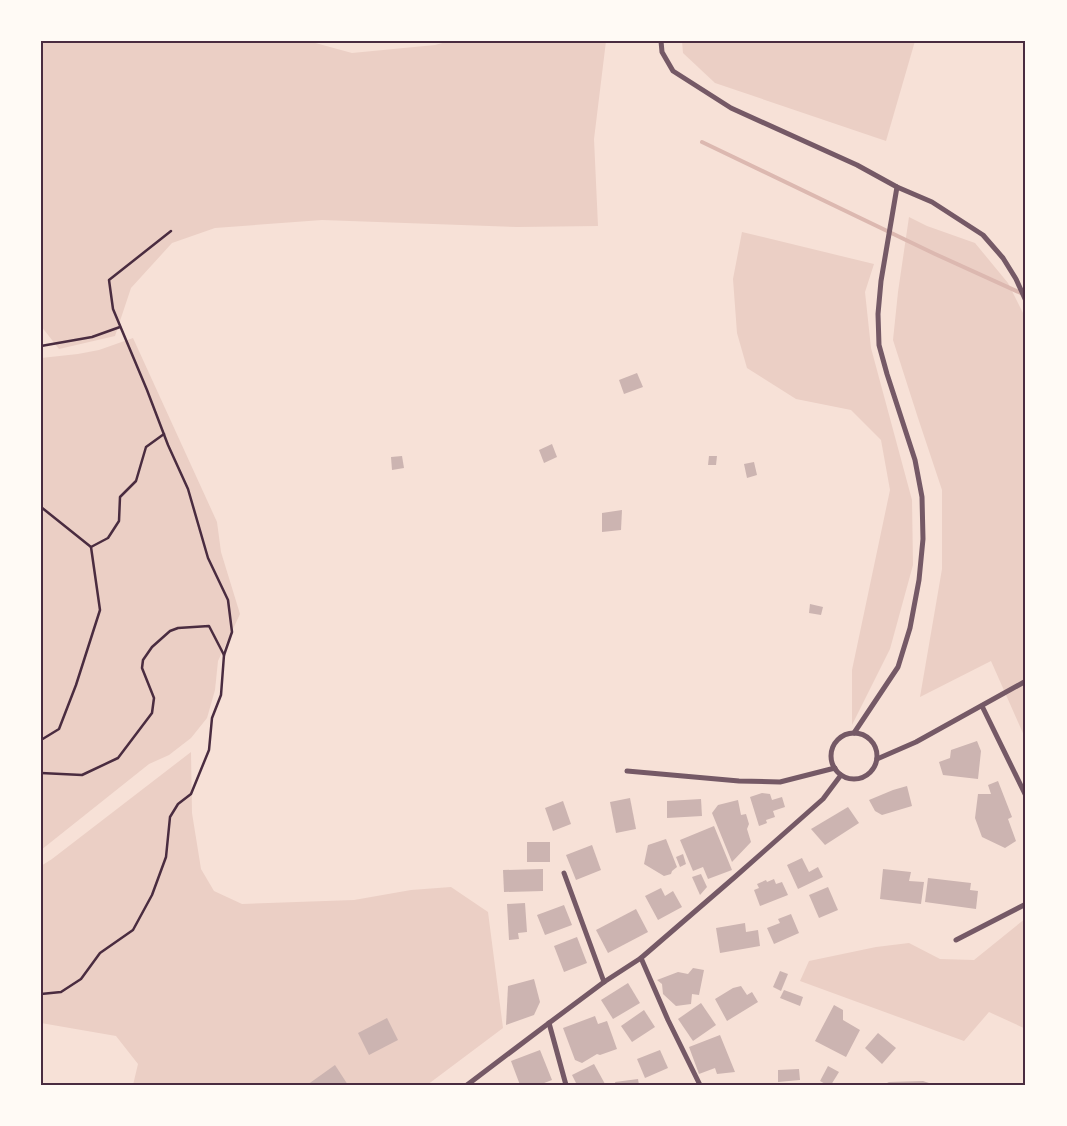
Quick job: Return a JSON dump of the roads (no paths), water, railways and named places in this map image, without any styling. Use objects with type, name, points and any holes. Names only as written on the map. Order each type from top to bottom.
[{"type":"street","points":[[661,41],[662,52],[673,70],[731,108],[857,165],[897,187],[932,202],[983,235],[1003,258],[1016,279],[1026,301]]},
{"type":"street","points":[[854,733],[898,667],[910,628],[919,580],[923,539],[922,497],[916,460],[879,345],[878,314],[881,281],[897,187]]},
{"type":"street","points":[[877,759],[916,742],[1026,681]]},
{"type":"street","points":[[982,706],[1026,796]]},
{"type":"street","points":[[847,734],[862,735],[874,744],[877,759],[870,773],[864,777],[848,778],[841,775],[835,768],[832,755],[833,748],[836,742],[847,734]]},
{"type":"street","points":[[627,771],[739,781],[780,782],[835,768]]},
{"type":"street","points":[[467,1085],[549,1022],[641,958],[823,799],[841,775]]},
{"type":"street","points":[[564,873],[604,982]]},
{"type":"street","points":[[956,940],[1026,904]]},
{"type":"street","points":[[641,958],[668,1020],[700,1085]]},
{"type":"street","points":[[549,1022],[566,1085]]},
{"type":"waterway","points":[[702,142],[935,254],[1023,294]]}]
